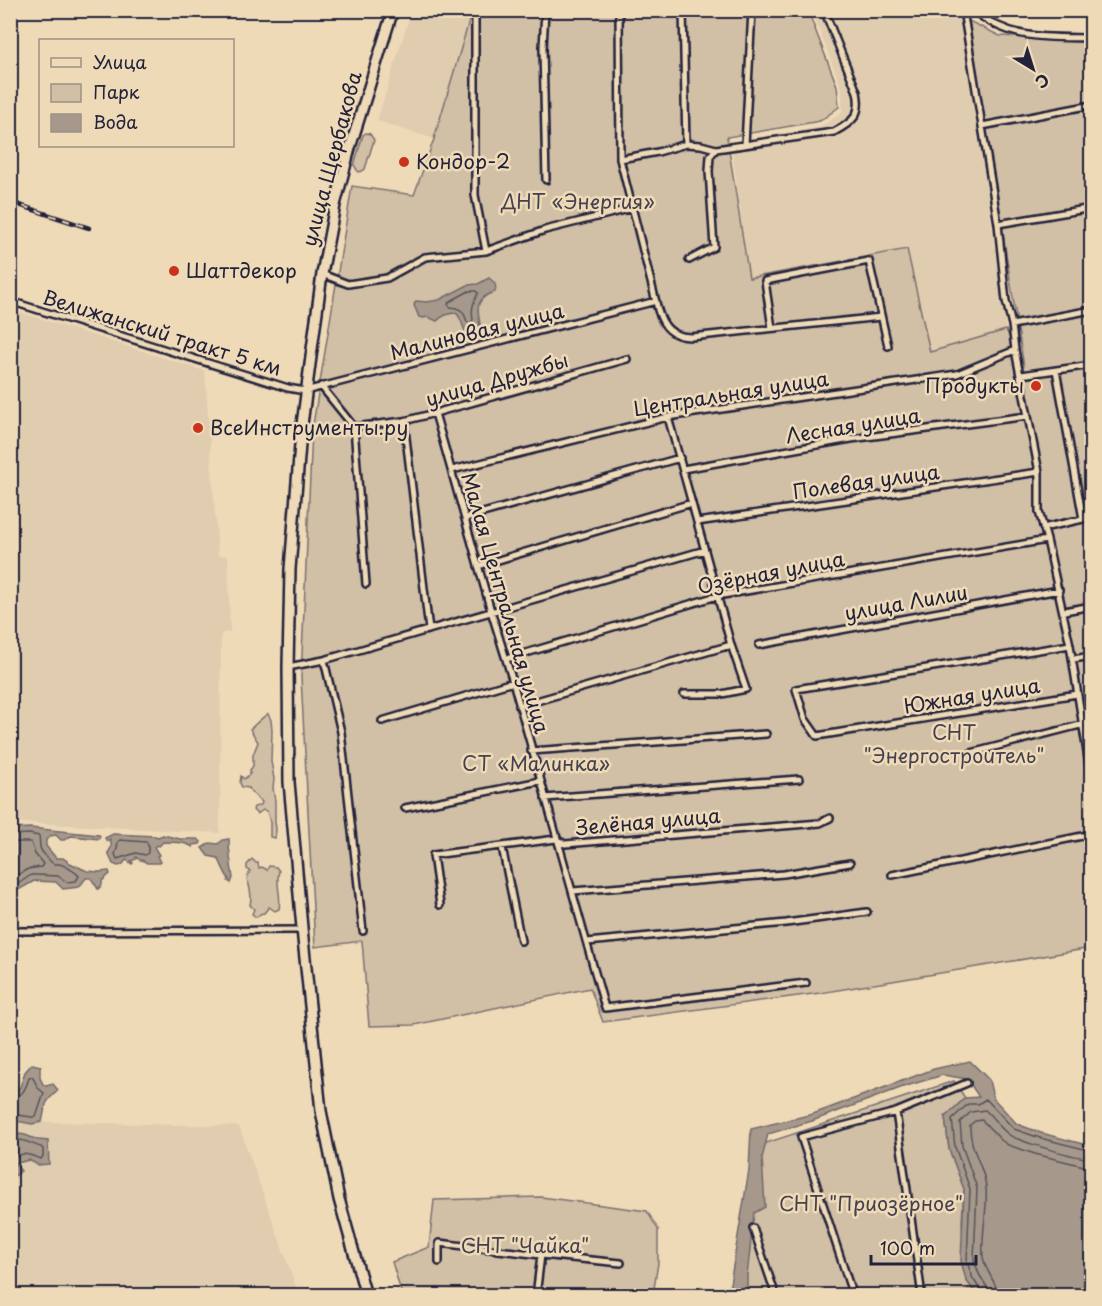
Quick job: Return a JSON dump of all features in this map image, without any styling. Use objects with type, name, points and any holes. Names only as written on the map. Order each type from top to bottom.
[{"type":"main road","name":"улица Щербакова","points":[[366,1296],[339,1199],[321,1111],[302,930],[289,782],[290,569],[305,391],[322,274],[335,205],[350,148],[393,10]]},
{"type":"street","points":[[474,10],[475,195],[486,251]]},
{"type":"street","points":[[545,10],[543,48],[546,180]]},
{"type":"street","points":[[619,10],[620,159],[659,316],[664,326],[674,334],[691,337],[881,317]]},
{"type":"street","points":[[683,10],[686,144]]},
{"type":"street","points":[[746,145],[752,10]]},
{"type":"street","points":[[620,159],[686,144],[716,149],[834,132],[847,125],[857,114],[859,104],[824,10]]},
{"type":"street","points":[[963,10],[998,224],[1006,301],[1039,472],[1039,512],[1064,611],[1092,784]]},
{"type":"street","points":[[973,10],[1001,28],[1021,35],[1092,39]]},
{"type":"street","points":[[982,126],[1092,105]]},
{"type":"street","points":[[689,260],[714,248],[709,171],[710,156],[716,149]]},
{"type":"street","points":[[322,274],[348,284],[387,278],[425,257],[486,251],[546,230],[633,208]]},
{"type":"street","points":[[998,224],[1092,208]]},
{"type":"street","points":[[772,328],[765,281],[869,261],[888,346]]},
{"type":"street","name":"Велижанский тракт 5 км","points":[[10,301],[278,385],[305,391]]},
{"type":"street","name":"Малиновая улица","points":[[305,391],[656,302]]},
{"type":"street","points":[[1012,325],[1092,310]]},
{"type":"street","name":"Центральная улица","points":[[452,470],[668,417],[957,374],[1015,350]]},
{"type":"street","name":"улица Дружбы","points":[[354,427],[404,421],[627,359]]},
{"type":"street","points":[[1021,375],[1092,365]]},
{"type":"street","points":[[1056,370],[1083,519]]},
{"type":"street","points":[[321,386],[354,427],[366,584]]},
{"type":"street","name":"Малая Центральная улица","points":[[435,413],[605,1008],[806,983]]},
{"type":"street","name":"Лесная улица","points":[[683,469],[851,440],[1028,416]]},
{"type":"street","points":[[668,417],[730,645],[746,689],[722,694],[684,694]]},
{"type":"street","points":[[404,421],[429,630]]},
{"type":"street","points":[[465,518],[680,458]]},
{"type":"street","name":"Полевая улица","points":[[697,522],[1039,472]]},
{"type":"street","points":[[478,566],[692,503]]},
{"type":"street","points":[[1043,528],[1092,517]]},
{"type":"street","name":"Озёрная улица","points":[[506,659],[717,596],[1047,540]]},
{"type":"street","points":[[288,667],[324,660],[705,550]]},
{"type":"street","name":"улица Лилии","points":[[759,645],[1059,590]]},
{"type":"street","points":[[1064,611],[1092,606]]},
{"type":"street","points":[[519,706],[730,645]]},
{"type":"street","name":"Южная улица","points":[[1070,645],[796,688],[805,719],[817,736],[1077,694]]},
{"type":"street","points":[[1073,659],[1092,656]]},
{"type":"street","points":[[324,660],[341,732],[363,931]]},
{"type":"street","points":[[382,722],[513,682]]},
{"type":"street","points":[[971,753],[1092,722]]},
{"type":"street","points":[[531,751],[766,734]]},
{"type":"street","points":[[545,798],[800,779]]},
{"type":"street","points":[[405,808],[540,782]]},
{"type":"street","name":"Зелёная улица","points":[[440,905],[433,855],[556,839],[565,844],[820,823],[830,818]]},
{"type":"street","points":[[892,875],[1092,834]]},
{"type":"street","points":[[502,846],[520,941]]},
{"type":"street","points":[[573,891],[784,874],[850,863]]},
{"type":"street","points":[[587,942],[786,923],[867,912]]},
{"type":"street","points":[[10,931],[302,930]]},
{"type":"street","points":[[853,1296],[801,1137],[896,1112],[967,1083]]},
{"type":"street","points":[[896,1112],[922,1296]]},
{"type":"street","points":[[753,1228],[776,1296]]},
{"type":"street","points":[[439,1262],[439,1243],[621,1263]]},
{"type":"street","points":[[536,1296],[541,1255]]},
{"type":"shaded area","points":[[411,11],[472,11],[434,139],[377,121]]},
{"type":"shaded area","points":[[812,11],[958,11],[964,22],[1006,330],[930,352],[907,249],[749,278],[731,142],[820,127],[842,113],[842,89]]},
{"type":"shaded area","points":[[10,309],[205,371],[218,555],[228,556],[230,632],[221,633],[220,833],[11,822]]},
{"type":"shaded area","points":[[11,1121],[239,1126],[299,1295],[11,1296]]},
{"type":"green space","points":[[472,11],[808,11],[837,86],[839,107],[820,121],[727,137],[749,278],[907,249],[930,352],[1006,330],[1024,367],[969,21],[1000,36],[1091,41],[1091,948],[820,993],[603,1022],[590,988],[414,1025],[369,1026],[362,941],[315,947],[301,677],[312,431],[352,186],[414,195],[434,139]]},
{"type":"green space","points":[[370,134],[374,140],[365,169],[359,172],[354,165],[363,135]]},
{"type":"green space","points":[[268,714],[272,731],[271,761],[274,779],[275,838],[270,837],[267,811],[263,810],[257,814],[253,810],[262,802],[249,788],[242,787],[240,783],[241,776],[244,779],[250,774],[258,742],[250,729]]},
{"type":"green space","points":[[252,859],[258,863],[259,868],[267,870],[269,866],[276,867],[279,871],[279,909],[275,911],[269,907],[256,917],[252,914],[254,909],[250,905],[247,879],[250,871],[247,865]]},
{"type":"green space","name":"СНТ \"Приозёрное\"","points":[[954,1081],[965,1098],[945,1117],[949,1149],[964,1189],[962,1222],[966,1280],[977,1295],[736,1296],[760,1145]]},
{"type":"green space","name":"СНТ \"Чайка\"","points":[[541,1197],[647,1211],[658,1229],[658,1263],[653,1295],[402,1295],[392,1262],[429,1247],[434,1200]]},
{"type":"water","points":[[489,278],[495,284],[496,290],[480,303],[478,309],[480,329],[477,334],[470,337],[467,334],[456,313],[450,313],[437,321],[428,317],[419,317],[414,305],[416,301],[439,300],[468,285],[478,284]]},
{"type":"water","points":[[30,828],[99,835],[99,839],[71,836],[64,840],[56,835],[50,836],[46,840],[46,846],[56,858],[63,858],[87,871],[109,871],[110,874],[102,881],[98,889],[91,878],[86,878],[79,887],[63,889],[56,882],[34,881],[13,893],[10,888],[11,829]]},
{"type":"water","points":[[113,834],[158,837],[163,835],[180,839],[198,839],[201,842],[193,847],[182,843],[163,842],[154,847],[159,855],[157,856],[159,863],[147,863],[136,857],[131,861],[132,864],[126,860],[118,866],[113,864],[108,853],[111,847],[110,839],[107,841],[105,838]]},
{"type":"water","points":[[229,839],[233,878],[231,883],[218,858],[208,856],[202,848],[210,843],[218,844]]},
{"type":"water","points":[[970,1061],[989,1080],[993,1098],[1017,1124],[1091,1146],[1091,1295],[977,1295],[966,1280],[961,1261],[964,1189],[949,1149],[945,1117],[965,1098],[979,1097],[967,1079],[943,1075],[768,1134],[762,1158],[765,1207],[754,1213],[747,1295],[728,1296],[749,1170],[751,1129],[813,1114],[934,1069]]},
{"type":"water","points":[[32,1064],[41,1066],[40,1078],[43,1084],[46,1086],[53,1084],[58,1090],[47,1102],[42,1122],[32,1124],[11,1120],[11,1094],[20,1087],[25,1072]]},
{"type":"water","points":[[19,1134],[48,1141],[49,1164],[38,1165],[29,1160],[17,1163],[21,1171],[11,1177],[11,1140]]},
{"type":"railway","points":[[10,202],[89,228]]},
{"type":"place","name":"Кондор-2","points":[[404,162]]},
{"type":"place","name":"Шаттдекор","points":[[174,271]]},
{"type":"place","name":"Продукты","points":[[1036,386]]},
{"type":"place","name":"ВсеИнструменты.ру","points":[[198,428]]},
{"type":"park label","name":"ДНТ «Энергия»","points":[[578,202]]},
{"type":"park label","name":"СНТ \"Энергостроитель\"","points":[[954,744]]},
{"type":"park label","name":"CТ «Малинка»","points":[[536,764]]}]
